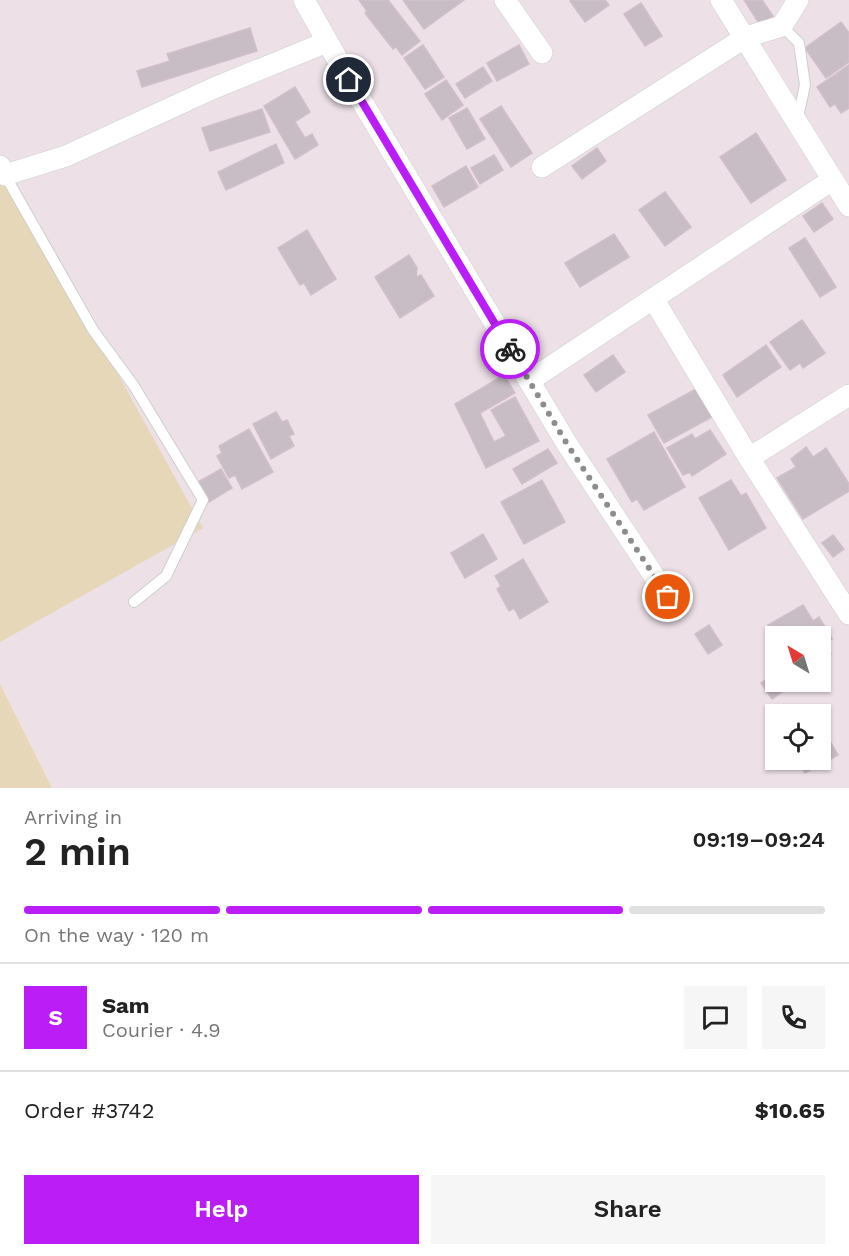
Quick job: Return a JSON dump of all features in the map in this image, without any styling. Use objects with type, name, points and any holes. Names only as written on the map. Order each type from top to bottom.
[{"type":"street","points":[[304,0],[567,444],[668,597]]},
{"type":"street","points":[[506,0],[542,53]]},
{"type":"street","points":[[722,0],[849,206]]},
{"type":"street","points":[[542,167],[746,37],[782,26],[798,0]]},
{"type":"street","points":[[3,170],[66,156],[214,88],[327,42]]},
{"type":"street","points":[[529,381],[832,180]]},
{"type":"street","points":[[654,300],[749,458],[849,614]]},
{"type":"street","points":[[749,458],[849,394]]},
{"type":"lane","points":[[782,26],[799,43],[805,85],[797,122]]},
{"type":"lane","points":[[3,170],[93,330],[134,386],[203,500],[166,576],[134,602]]},
{"type":"shaded area","points":[[0,161],[203,528],[0,642]]},
{"type":"shaded area","points":[[0,684],[52,788],[0,788]]},
{"type":"building","points":[[359,0],[388,0],[420,41],[402,55],[396,47],[393,49],[365,13],[367,11]]},
{"type":"building","points":[[403,0],[464,0],[424,29]]},
{"type":"building","points":[[605,0],[609,5],[585,22],[570,1]]},
{"type":"building","points":[[744,0],[762,0],[773,16],[760,25]]},
{"type":"building","points":[[641,3],[662,36],[645,46],[624,14]]},
{"type":"building","points":[[841,22],[849,33],[849,62],[826,78],[805,48]]},
{"type":"building","points":[[250,28],[257,51],[142,87],[137,71],[170,61],[167,54]]},
{"type":"building","points":[[423,45],[444,77],[425,89],[404,58]]},
{"type":"building","points":[[519,45],[529,64],[497,81],[487,63]]},
{"type":"building","points":[[849,65],[849,108],[841,113],[835,104],[830,107],[817,87]]},
{"type":"building","points":[[483,67],[492,81],[465,98],[456,84]]},
{"type":"building","points":[[446,80],[463,105],[442,120],[425,94]]},
{"type":"building","points":[[295,87],[310,112],[295,122],[305,138],[312,134],[318,145],[295,159],[264,106]]},
{"type":"building","points":[[501,106],[532,153],[511,167],[480,119]]},
{"type":"building","points":[[467,108],[485,139],[467,149],[449,118]]},
{"type":"building","points":[[262,109],[270,132],[210,151],[202,128]]},
{"type":"building","points":[[756,133],[786,180],[751,203],[720,157]]},
{"type":"building","points":[[276,144],[284,163],[226,190],[218,172]]},
{"type":"building","points":[[597,148],[606,161],[582,179],[572,166]]},
{"type":"building","points":[[494,155],[503,170],[480,184],[471,168]]},
{"type":"building","points":[[466,166],[478,187],[444,207],[432,186]]},
{"type":"building","points":[[665,192],[691,227],[665,246],[639,210]]},
{"type":"building","points":[[822,203],[833,219],[814,232],[803,216]]},
{"type":"building","points":[[307,230],[336,279],[311,295],[304,283],[300,285],[278,248]]},
{"type":"building","points":[[614,234],[629,257],[580,287],[565,263]]},
{"type":"building","points":[[805,238],[836,287],[820,297],[789,248]]},
{"type":"building","points":[[409,255],[417,268],[416,277],[421,275],[434,296],[400,318],[375,277]]},
{"type":"building","points":[[802,320],[825,353],[803,368],[800,363],[790,370],[770,342]]},
{"type":"building","points":[[766,345],[781,367],[737,397],[723,375]]},
{"type":"building","points":[[613,355],[625,372],[596,392],[584,375]]},
{"type":"building","points":[[504,375],[515,393],[480,413],[494,442],[506,436],[491,410],[515,397],[539,441],[486,468],[455,404]]},
{"type":"building","points":[[696,389],[712,417],[664,443],[648,415]]},
{"type":"building","points":[[276,412],[282,422],[287,420],[294,434],[289,436],[294,446],[271,459],[253,424]]},
{"type":"building","points":[[249,429],[273,472],[242,489],[235,475],[229,478],[217,456],[222,453],[219,446]]},
{"type":"building","points":[[710,430],[726,454],[692,476],[690,472],[683,475],[667,448],[692,434],[695,439]]},
{"type":"building","points":[[654,432],[685,487],[644,510],[637,499],[632,502],[607,459]]},
{"type":"building","points":[[806,447],[813,457],[826,448],[849,484],[849,491],[803,519],[777,478],[796,467],[791,459]]},
{"type":"building","points":[[548,449],[557,463],[522,484],[513,469]]},
{"type":"building","points":[[221,469],[232,488],[209,502],[198,482]]},
{"type":"building","points":[[542,480],[565,522],[524,544],[501,502]]},
{"type":"building","points":[[731,480],[741,496],[746,493],[766,528],[729,550],[699,498]]},
{"type":"building","points":[[483,534],[497,559],[465,578],[451,553]]},
{"type":"building","points":[[833,535],[844,549],[833,557],[822,543]]},
{"type":"building","points":[[523,559],[548,602],[520,619],[514,608],[509,611],[497,589],[501,586],[495,576]]},
{"type":"building","points":[[803,605],[813,621],[819,617],[824,626],[769,626]]},
{"type":"building","points":[[709,625],[722,645],[708,654],[695,634]]},
{"type":"building","points":[[767,692],[782,692],[772,699]]},
{"type":"building","points":[[831,743],[838,755],[831,759]]},
{"type":"way so far","points":[[510,349],[567,444],[668,597]]},
{"type":"route","points":[[349,80],[510,349]]}]
